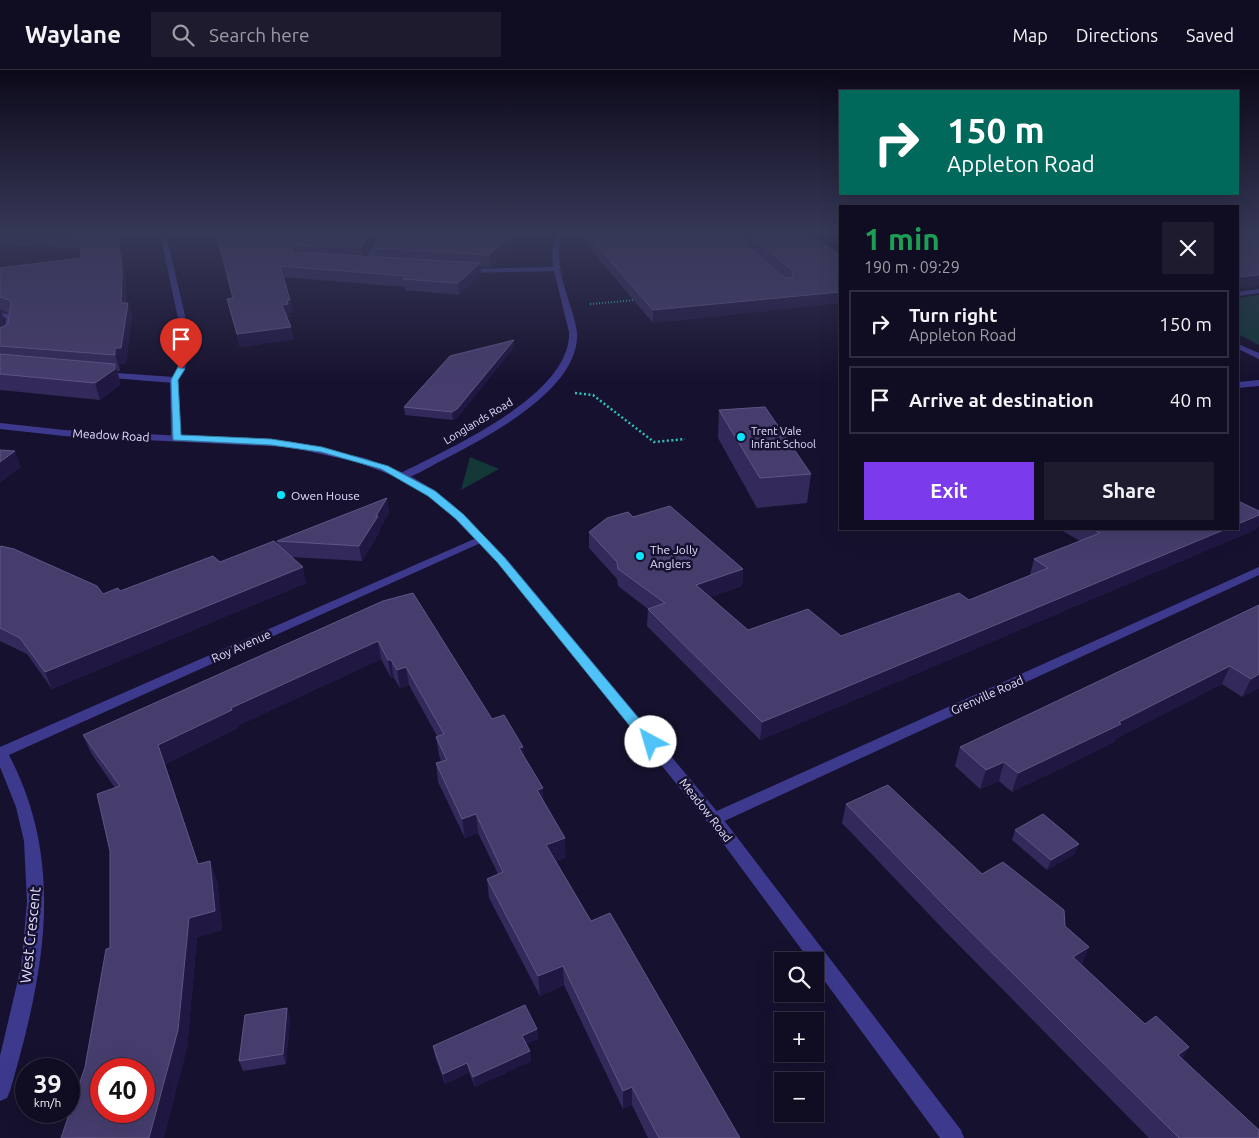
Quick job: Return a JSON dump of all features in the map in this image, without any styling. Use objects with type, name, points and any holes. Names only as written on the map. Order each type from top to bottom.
[{"type":"street","points":[[174,283],[187,342],[181,369],[174,380],[176,438]]},
{"type":"street","name":"Longlands Road","points":[[402,476],[499,424],[544,389],[565,363],[573,341],[561,283]]},
{"type":"street","points":[[1239,294],[1259,291]]},
{"type":"street","points":[[0,314],[10,316],[8,338],[0,342]]},
{"type":"street","points":[[1239,346],[1259,356]]},
{"type":"street","points":[[90,374],[174,380]]},
{"type":"street","points":[[1239,385],[1259,383]]},
{"type":"street","name":"Meadow Road","points":[[0,426],[64,433],[271,442],[314,448],[361,460],[402,476],[432,494],[459,516],[501,559],[714,819],[953,1138]]},
{"type":"street","name":"Roy Avenue","points":[[0,752],[481,539]]},
{"type":"street","name":"Grenville Road","points":[[714,819],[1259,572]]},
{"type":"street","name":"West Crescent","points":[[0,752],[22,798],[32,841],[36,887],[31,951],[19,1029],[0,1091]]},
{"type":"path","points":[[567,305],[644,300]]},
{"type":"path","points":[[544,389],[593,395],[654,442],[685,439]]},
{"type":"green space","points":[[1259,295],[1259,345],[1239,335],[1239,298]]},
{"type":"green space","points":[[470,457],[499,469],[461,490]]},
{"type":"building","points":[[0,283],[122,283],[121,303],[128,303],[121,348],[115,348],[115,355],[0,346],[0,328],[8,324],[11,301],[0,297]]},
{"type":"building","points":[[229,283],[285,283],[290,300],[287,301],[288,304],[282,305],[291,327],[237,334],[227,299],[233,298]]},
{"type":"building","points":[[629,283],[839,283],[839,292],[653,310]]},
{"type":"building","points":[[514,340],[457,409],[452,412],[404,407],[450,356]]},
{"type":"building","points":[[0,354],[115,364],[115,369],[95,383],[0,374]]},
{"type":"building","points":[[765,407],[811,474],[760,478],[719,410]]},
{"type":"building","points":[[0,450],[15,451],[0,462]]},
{"type":"building","points":[[387,498],[359,546],[277,541]]},
{"type":"building","points":[[1239,501],[1259,511],[1259,515],[1239,524]]},
{"type":"building","points":[[670,506],[743,569],[696,585],[748,630],[808,609],[841,636],[959,593],[969,600],[1048,568],[1034,559],[1100,533],[1095,530],[1224,530],[762,722],[648,609],[665,603],[618,569],[617,562],[589,532],[607,518],[628,512],[633,517]]},
{"type":"building","points":[[274,541],[303,567],[45,672],[20,638],[0,628],[1,546],[14,549],[97,586],[103,594],[118,588],[120,591],[213,556],[220,562]]},
{"type":"building","points":[[413,593],[492,719],[504,715],[523,747],[519,748],[543,788],[537,790],[565,838],[546,845],[591,921],[610,913],[740,1138],[659,1138],[632,1087],[623,1091],[563,966],[538,976],[487,879],[503,872],[476,814],[462,819],[436,763],[447,760],[436,737],[444,734],[406,667],[397,670],[391,660],[388,660],[378,641],[231,708],[232,710],[158,745],[198,864],[210,861],[215,911],[189,918],[178,1030],[155,1116],[155,1058],[90,1058],[90,1123],[153,1123],[149,1138],[61,1138],[66,1123],[80,1123],[80,1082],[85,1067],[106,949],[110,948],[110,851],[97,794],[120,786],[83,735],[383,601]]},
{"type":"building","points":[[1259,605],[1259,674],[1251,679],[1230,666],[1119,722],[1121,724],[1018,773],[1004,762],[986,770],[960,747]]},
{"type":"building","points":[[888,785],[982,874],[1003,862],[1064,910],[1065,926],[1089,947],[1073,957],[1145,1024],[1156,1016],[1189,1047],[1178,1055],[1259,1130],[1259,1138],[1179,1138],[947,908],[846,804]]},
{"type":"building","points":[[1043,814],[1079,844],[1051,860],[1015,830]]},
{"type":"building","points":[[525,1005],[537,1029],[522,1036],[530,1051],[473,1077],[467,1063],[443,1074],[433,1046]]},
{"type":"building","points":[[287,1008],[283,1054],[239,1061],[245,1015]]},
{"type":"place","name":"Trent Vale Infant School","points":[[741,437]]},
{"type":"place","name":"Owen House","points":[[281,495]]},
{"type":"place","name":"The Jolly Anglers","points":[[640,556]]},
{"type":"route","points":[[181,369],[174,380],[176,438],[271,442],[322,450],[385,468],[432,494],[459,516],[501,559],[651,742]]}]
